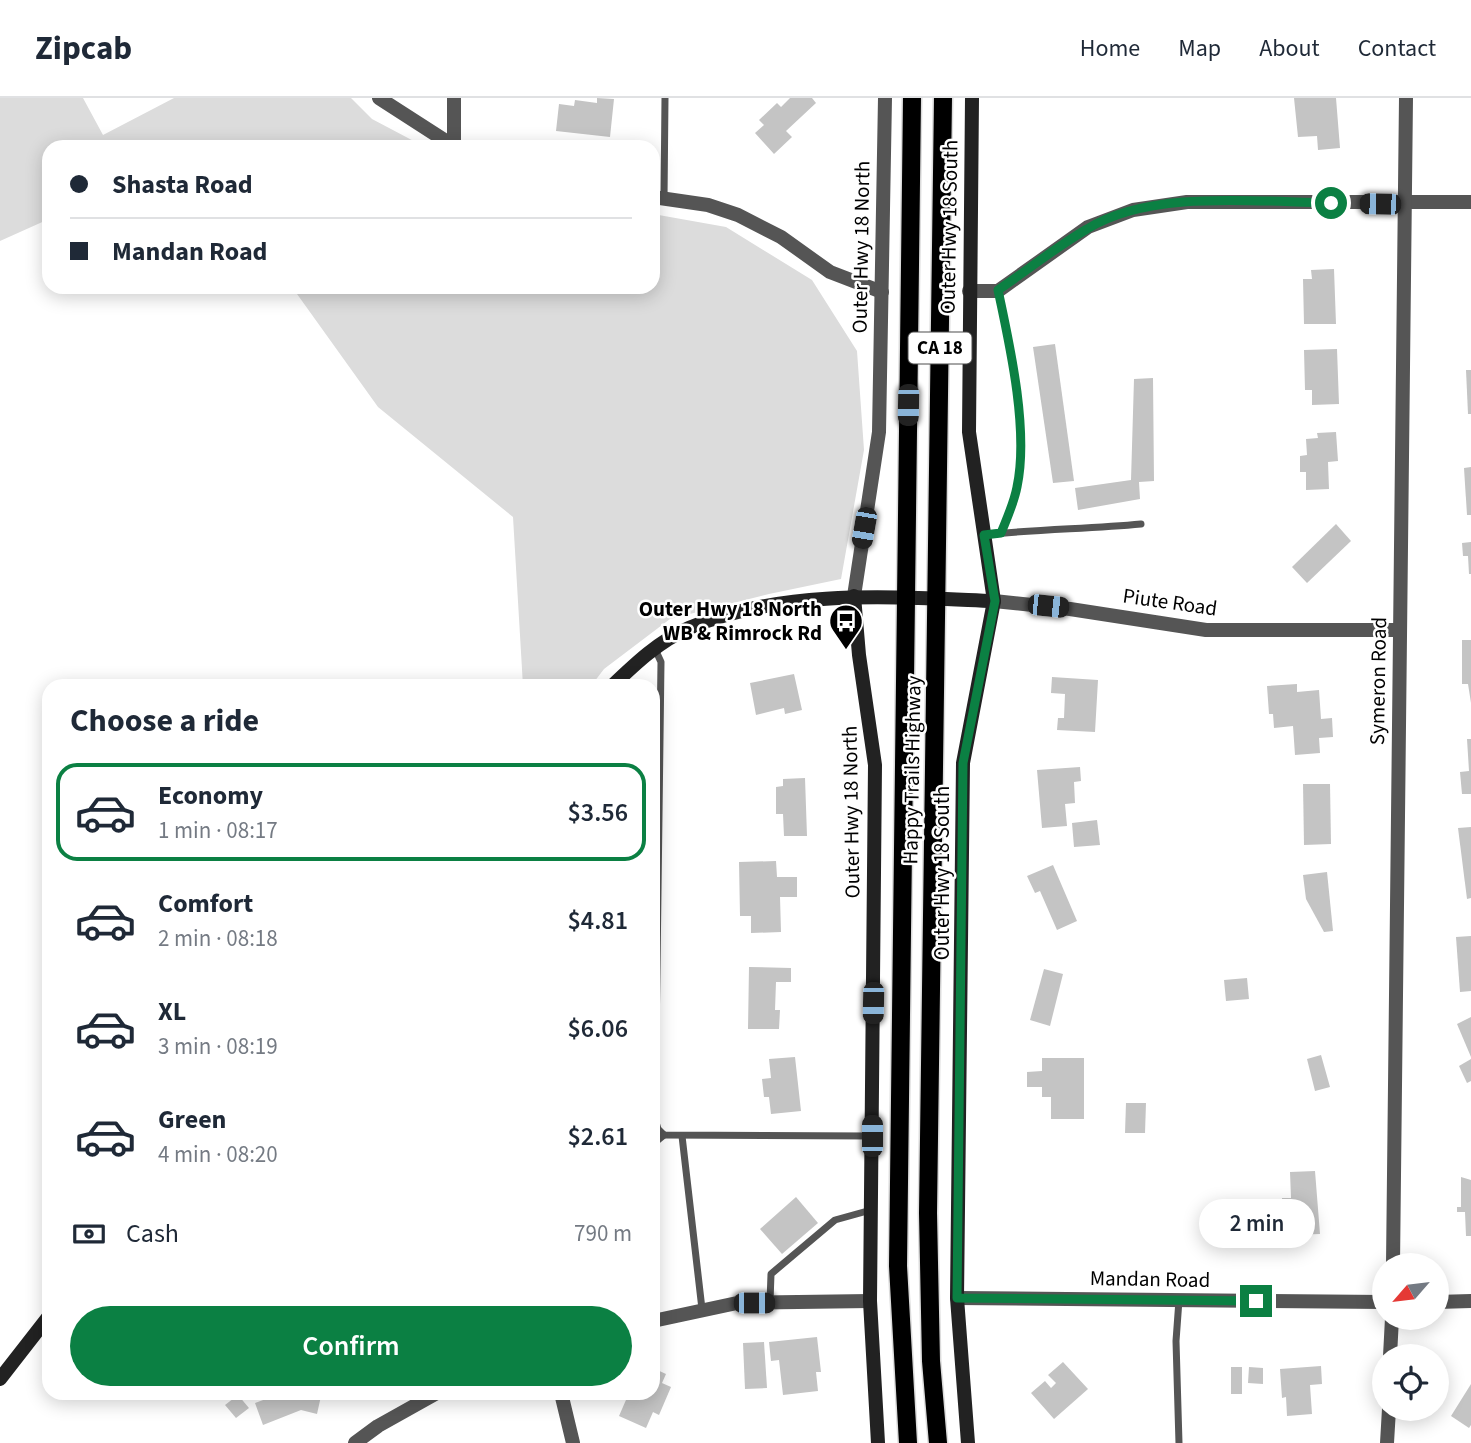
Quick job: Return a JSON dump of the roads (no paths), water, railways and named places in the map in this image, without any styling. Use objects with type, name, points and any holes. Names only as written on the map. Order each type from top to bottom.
[{"type":"main road","name":"Happy Trails Highway","points":[[908,1443],[898,1266],[912,98]]},
{"type":"main road","name":"Happy Trails Highway","points":[[938,1443],[931,1361],[928,1213],[943,98]]},
{"type":"street","points":[[379,98],[443,140]]},
{"type":"street","points":[[454,98],[454,140]]},
{"type":"street","name":"Outer Hwy 18 North","points":[[878,1443],[870,1301],[875,765],[859,655],[854,596],[879,432],[885,98]]},
{"type":"street","name":"Outer Hwy 18 South","points":[[968,1443],[957,1298],[963,763],[995,601],[969,432],[972,98]]},
{"type":"street","name":"Symeron Road","points":[[1393,1253],[1406,98]]},
{"type":"street","points":[[660,198],[708,205],[738,215],[781,237],[830,272],[882,292]]},
{"type":"street","points":[[969,291],[998,290],[1088,227],[1133,210],[1186,202],[1471,202]]},
{"type":"street","name":"Piute Road","points":[[620,679],[655,648],[687,629],[729,614],[854,596],[995,601],[1070,608],[1206,630],[1399,629]]},
{"type":"street","name":"Mandan Road","points":[[957,1298],[1372,1302]]},
{"type":"street","points":[[660,1319],[737,1303],[870,1301]]},
{"type":"street","points":[[1449,1302],[1471,1301]]},
{"type":"street","points":[[0,1379],[42,1325]]},
{"type":"street","points":[[355,1443],[378,1426],[424,1400]]},
{"type":"street","points":[[563,1400],[573,1443]]},
{"type":"street","points":[[1387,1443],[1388,1421]]},
{"type":"lane","points":[[660,169],[665,98]]},
{"type":"lane","points":[[998,290],[1010,346],[1020,444],[1018,487],[1001,533]]},
{"type":"lane","points":[[984,535],[1141,524]]},
{"type":"lane","points":[[655,648],[661,662],[660,738]]},
{"type":"lane","points":[[660,1132],[664,1135],[681,1136],[872,1136]]},
{"type":"lane","points":[[660,1138],[664,1135]]},
{"type":"lane","points":[[681,1136],[702,1309]]},
{"type":"lane","points":[[770,1303],[771,1274],[835,1220],[872,1210]]},
{"type":"lane","points":[[1179,1300],[1176,1341],[1179,1443]]},
{"type":"place","name":"Outer Hwy 18 North WB & Rimrock Rd","points":[[846,651]]}]
